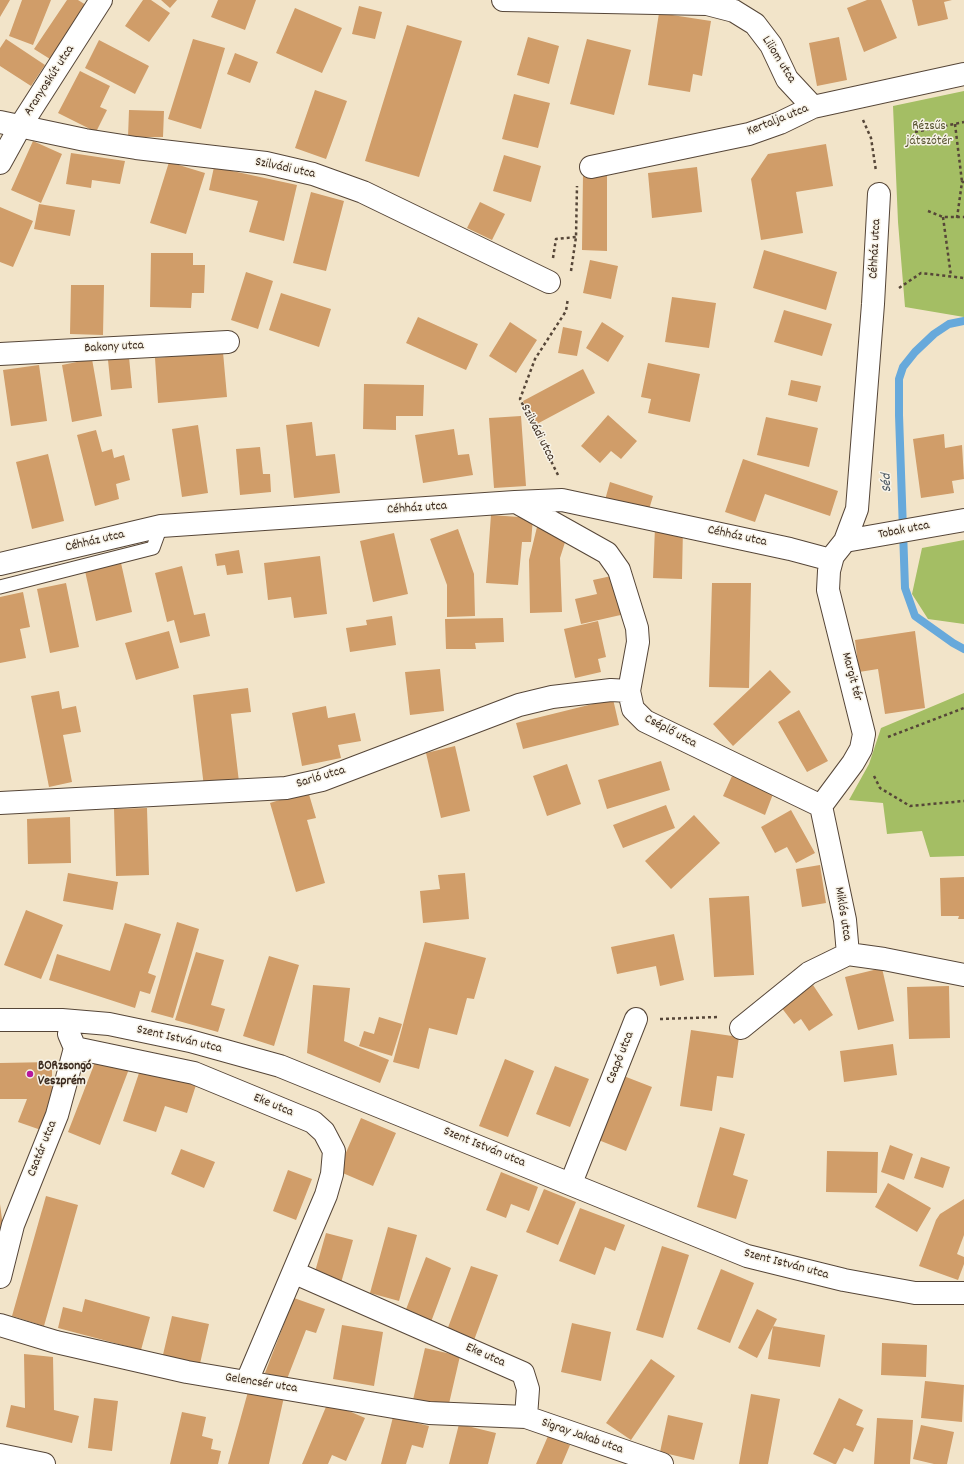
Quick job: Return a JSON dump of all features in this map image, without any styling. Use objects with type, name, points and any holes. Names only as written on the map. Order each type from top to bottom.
[{"type":"street","name":"Aranyoskút utca","points":[[0,163],[10,124],[101,0]]},
{"type":"street","name":"Liliom utca","points":[[503,0],[707,4],[734,11],[755,24],[771,45],[787,79],[813,106]]},
{"type":"street","name":"Kertalja utca","points":[[591,167],[749,134],[780,123],[813,106],[964,74]]},
{"type":"street","name":"Szilvádi utca","points":[[10,124],[85,140],[136,148],[266,163],[313,174],[363,192],[549,282]]},
{"type":"street","name":"Céhház utca","points":[[845,541],[856,509],[874,304],[879,194]]},
{"type":"street","name":"Bakony utca","points":[[0,354],[228,342]]},
{"type":"street","name":"Céhház utca","points":[[0,564],[161,526],[562,500],[790,549],[831,560]]},
{"type":"street","name":"Cséplő utca","points":[[515,502],[607,553],[619,570],[637,628],[638,642],[629,691],[633,709],[645,721],[822,806]]},
{"type":"street","name":"Tobak utca","points":[[845,541],[964,520]]},
{"type":"street","name":"Margit tér","points":[[822,806],[853,763],[861,749],[864,734],[862,720],[828,590],[831,560],[845,541]]},
{"type":"street","name":"Sarló utca","points":[[0,803],[286,788],[322,780],[520,706],[552,697],[611,690],[629,691]]},
{"type":"street","name":"Miklós utca","points":[[822,806],[845,920],[848,954],[884,959],[964,975]]},
{"type":"street","points":[[746,1025],[809,973],[848,954]]},
{"type":"street","name":"Szent István utca","points":[[0,1020],[62,1020],[109,1024],[190,1041],[280,1066],[571,1183],[747,1256],[866,1284],[916,1293],[964,1293]]},
{"type":"street","points":[[62,1020],[75,1048]]},
{"type":"street","name":"Csapó utca","points":[[571,1183],[636,1020]]},
{"type":"street","name":"Eke utca","points":[[75,1048],[194,1073],[313,1122],[324,1132],[334,1151],[332,1174],[326,1195],[295,1273],[247,1381]]},
{"type":"street","name":"Csatár utca","points":[[0,1277],[13,1225],[57,1115],[75,1048]]},
{"type":"street","name":"Eke utca","points":[[295,1273],[524,1373],[528,1389],[526,1417]]},
{"type":"street","name":"Gelencsér utca","points":[[0,1325],[56,1342],[180,1370],[429,1413],[526,1417]]},
{"type":"street","name":"Sigray Jakab utca","points":[[526,1417],[662,1464]]},
{"type":"street","points":[[0,1455],[44,1464]]},
{"type":"lane","points":[[0,587],[153,548],[161,526]]},
{"type":"path","points":[[853,98],[871,138],[879,194]]},
{"type":"path","points":[[915,132],[964,122]]},
{"type":"path","points":[[955,124],[963,182],[957,218]]},
{"type":"path","points":[[571,274],[576,237],[578,176],[591,167]]},
{"type":"path","points":[[928,211],[943,217],[964,217]]},
{"type":"path","points":[[943,217],[951,276]]},
{"type":"path","points":[[549,282],[556,239],[576,237]]},
{"type":"path","points":[[874,304],[921,274],[964,278]]},
{"type":"path","name":"Szilvádi utca","points":[[562,500],[563,484],[520,398],[535,359],[566,311],[568,296]]},
{"type":"path","points":[[964,708],[909,728],[861,749],[880,788],[910,806],[964,801]]},
{"type":"path","name":"Csapó utca","points":[[636,1020],[743,1016],[746,1025]]},
{"type":"green space","name":"Rézsűs játszótér","points":[[964,91],[964,317],[905,307],[898,222],[893,106]]},
{"type":"green space","points":[[964,540],[964,624],[928,619],[912,594],[922,548]]},
{"type":"green space","points":[[964,693],[964,856],[930,857],[922,831],[887,834],[883,803],[849,800],[869,764],[881,728]]},
{"type":"building","points":[[0,0],[10,0],[0,17]]},
{"type":"building","points":[[22,0],[51,0],[33,45],[9,36]]},
{"type":"building","points":[[67,0],[78,0],[86,5],[50,59],[34,49]]},
{"type":"building","points":[[143,0],[151,0],[170,13],[149,42],[125,26]]},
{"type":"building","points":[[161,0],[177,0],[170,8]]},
{"type":"building","points":[[218,0],[256,0],[245,30],[211,17]]},
{"type":"building","points":[[867,0],[881,0],[897,38],[864,52],[847,8]]},
{"type":"building","points":[[912,0],[952,0],[944,2],[948,19],[918,26]]},
{"type":"building","points":[[359,6],[382,12],[375,39],[352,34]]},
{"type":"building","points":[[295,8],[342,28],[322,73],[276,53]]},
{"type":"building","points":[[659,13],[711,21],[702,76],[693,74],[690,92],[648,85]]},
{"type":"building","points":[[407,25],[462,41],[419,177],[365,161]]},
{"type":"building","points":[[528,37],[559,46],[549,84],[517,75]]},
{"type":"building","points":[[839,37],[847,80],[817,86],[809,43]]},
{"type":"building","points":[[6,39],[45,65],[31,86],[0,66],[0,48]]},
{"type":"building","points":[[193,39],[225,48],[201,129],[168,119]]},
{"type":"building","points":[[587,39],[631,50],[614,115],[570,104]]},
{"type":"building","points":[[99,40],[149,66],[135,94],[85,68]]},
{"type":"building","points":[[235,53],[258,62],[250,83],[227,74]]},
{"type":"building","points":[[80,71],[110,86],[100,107],[107,110],[96,132],[58,113]]},
{"type":"building","points":[[315,90],[347,101],[326,159],[295,148]]},
{"type":"building","points":[[514,94],[550,103],[538,148],[502,139]]},
{"type":"building","points":[[129,110],[164,111],[163,137],[128,137]]},
{"type":"building","points":[[33,141],[62,154],[41,203],[11,190]]},
{"type":"building","points":[[826,144],[833,186],[796,192],[803,233],[761,240],[751,179],[768,154]]},
{"type":"building","points":[[71,153],[125,161],[120,184],[92,180],[91,188],[66,184]]},
{"type":"building","points":[[504,155],[541,166],[531,202],[493,191]]},
{"type":"building","points":[[169,162],[205,173],[186,234],[150,223]]},
{"type":"building","points":[[214,167],[297,185],[284,241],[249,232],[258,201],[209,190]]},
{"type":"building","points":[[697,167],[702,212],[652,218],[648,173]]},
{"type":"building","points":[[583,174],[607,174],[607,251],[582,250]]},
{"type":"building","points":[[311,192],[344,201],[326,271],[293,263]]},
{"type":"building","points":[[480,202],[505,214],[492,240],[467,228]]},
{"type":"building","points":[[39,204],[75,210],[70,236],[34,229]]},
{"type":"building","points":[[0,207],[33,221],[13,267],[0,262]]},
{"type":"building","points":[[764,250],[837,272],[826,310],[753,288]]},
{"type":"building","points":[[151,253],[193,253],[193,265],[205,265],[204,293],[192,293],[191,308],[150,307]]},
{"type":"building","points":[[590,260],[618,266],[611,299],[583,293]]},
{"type":"building","points":[[246,272],[273,281],[258,329],[231,320]]},
{"type":"building","points":[[71,285],[104,285],[103,335],[70,334]]},
{"type":"building","points":[[281,293],[331,309],[319,347],[269,330]]},
{"type":"building","points":[[672,297],[716,303],[709,348],[665,342]]},
{"type":"building","points":[[784,310],[832,324],[822,356],[774,342]]},
{"type":"building","points":[[418,317],[478,344],[466,370],[406,343]]},
{"type":"building","points":[[510,322],[537,340],[516,373],[489,356]]},
{"type":"building","points":[[602,322],[624,336],[608,362],[586,348]]},
{"type":"building","points":[[563,327],[582,331],[577,356],[558,353]]},
{"type":"building","points":[[223,352],[227,397],[158,403],[155,358]]},
{"type":"building","points":[[129,357],[132,388],[111,390],[108,360]]},
{"type":"building","points":[[92,359],[102,416],[72,422],[62,365]]},
{"type":"building","points":[[648,363],[700,374],[690,422],[648,413],[651,399],[641,397]]},
{"type":"building","points":[[39,365],[47,421],[11,426],[3,370]]},
{"type":"building","points":[[583,369],[595,393],[535,425],[523,401]]},
{"type":"building","points":[[791,380],[821,386],[817,402],[788,395]]},
{"type":"building","points":[[364,384],[424,385],[423,416],[396,416],[396,430],[363,429]]},
{"type":"building","points":[[608,415],[637,441],[621,459],[611,451],[600,463],[581,446]]},
{"type":"building","points":[[521,416],[526,486],[494,488],[489,418]]},
{"type":"building","points":[[766,417],[818,428],[809,467],[757,455]]},
{"type":"building","points":[[312,422],[316,456],[335,454],[340,493],[294,498],[286,425]]},
{"type":"building","points":[[198,425],[208,493],[182,497],[172,429]]},
{"type":"building","points":[[454,429],[458,455],[469,454],[473,475],[423,483],[415,435]]},
{"type":"building","points":[[96,430],[102,452],[112,449],[114,458],[124,455],[130,480],[116,484],[119,499],[95,506],[77,435]]},
{"type":"building","points":[[944,434],[945,448],[962,445],[964,479],[952,481],[954,493],[921,498],[913,439]]},
{"type":"building","points":[[260,447],[263,474],[270,474],[271,492],[240,495],[236,449]]},
{"type":"building","points":[[48,454],[64,521],[32,529],[16,462]]},
{"type":"building","points":[[743,459],[838,491],[830,516],[765,494],[755,522],[725,512]]},
{"type":"building","points":[[610,482],[653,496],[648,513],[605,500]]},
{"type":"building","points":[[491,515],[533,518],[531,542],[522,542],[518,585],[486,583]]},
{"type":"building","points":[[537,527],[567,536],[560,558],[562,612],[530,613],[529,560]]},
{"type":"building","points":[[655,527],[683,527],[682,579],[653,578]]},
{"type":"building","points":[[458,529],[474,574],[475,616],[447,617],[447,585],[430,539]]},
{"type":"building","points":[[394,533],[408,594],[373,602],[360,541]]},
{"type":"building","points":[[239,550],[243,573],[227,575],[225,565],[217,566],[215,554]]},
{"type":"building","points":[[320,556],[327,614],[294,618],[291,597],[268,600],[264,563]]},
{"type":"building","points":[[121,563],[132,612],[96,621],[85,571]]},
{"type":"building","points":[[182,566],[194,615],[205,613],[210,636],[180,643],[174,620],[167,622],[155,573]]},
{"type":"building","points":[[616,575],[625,614],[581,624],[575,599],[597,594],[593,580]]},
{"type":"building","points":[[66,583],[79,647],[50,653],[37,589]]},
{"type":"building","points":[[712,583],[751,583],[749,688],[709,687]]},
{"type":"building","points":[[23,592],[30,627],[20,629],[26,658],[0,663],[0,597]]},
{"type":"building","points":[[392,616],[396,645],[350,652],[346,628],[367,625],[366,620]]},
{"type":"building","points":[[503,618],[504,642],[475,643],[476,649],[446,649],[445,619]]},
{"type":"building","points":[[598,621],[606,657],[598,659],[601,672],[575,678],[564,629]]},
{"type":"building","points":[[169,631],[179,668],[136,680],[125,643]]},
{"type":"building","points":[[915,631],[925,708],[885,714],[878,669],[859,672],[855,640]]},
{"type":"building","points":[[440,669],[444,711],[410,715],[405,672]]},
{"type":"building","points":[[770,670],[791,692],[733,746],[713,724]]},
{"type":"building","points":[[248,688],[251,712],[231,714],[239,782],[204,787],[193,695]]},
{"type":"building","points":[[59,691],[62,709],[76,706],[81,732],[63,735],[72,782],[49,787],[31,696]]},
{"type":"building","points":[[613,699],[619,725],[523,749],[516,723]]},
{"type":"building","points":[[326,706],[328,718],[355,713],[361,741],[338,745],[341,758],[302,766],[292,713]]},
{"type":"building","points":[[799,710],[828,761],[807,772],[778,722]]},
{"type":"building","points":[[455,746],[470,811],[441,818],[426,753]]},
{"type":"building","points":[[661,761],[670,790],[607,809],[598,780]]},
{"type":"building","points":[[567,764],[581,804],[547,816],[533,776]]},
{"type":"building","points":[[732,776],[773,794],[765,815],[723,796]]},
{"type":"building","points":[[308,791],[316,818],[307,820],[325,883],[296,892],[270,803]]},
{"type":"building","points":[[666,805],[675,828],[623,848],[613,825]]},
{"type":"building","points":[[147,808],[149,875],[116,876],[114,809]]},
{"type":"building","points":[[791,810],[815,853],[796,863],[787,847],[775,853],[761,827]]},
{"type":"building","points":[[694,815],[720,843],[671,889],[645,861]]},
{"type":"building","points":[[70,817],[71,863],[28,864],[27,819]]},
{"type":"building","points":[[820,865],[826,903],[802,907],[796,869]]},
{"type":"building","points":[[68,873],[118,882],[113,910],[63,901]]},
{"type":"building","points":[[465,873],[469,919],[423,923],[420,891],[440,889],[438,875]]},
{"type":"building","points":[[964,877],[964,919],[958,919],[959,916],[941,916],[940,878]]},
{"type":"building","points":[[749,896],[754,975],[714,977],[709,898]]},
{"type":"building","points":[[26,910],[63,925],[41,979],[4,965]]},
{"type":"building","points":[[177,922],[199,929],[173,1018],[151,1012]]},
{"type":"building","points":[[125,923],[161,934],[148,973],[156,976],[150,994],[140,991],[135,1008],[49,980],[57,954],[110,971]]},
{"type":"building","points":[[674,934],[684,980],[660,986],[656,966],[617,974],[611,947]]},
{"type":"building","points":[[425,942],[486,958],[474,999],[467,998],[457,1035],[429,1028],[419,1069],[393,1062]]},
{"type":"building","points":[[196,952],[224,960],[211,1005],[225,1009],[218,1032],[175,1020]]},
{"type":"building","points":[[269,956],[299,965],[274,1046],[243,1036]]},
{"type":"building","points":[[882,968],[894,1021],[858,1030],[845,977]]},
{"type":"building","points":[[313,985],[350,988],[344,1041],[389,1060],[380,1083],[307,1053]]},
{"type":"building","points":[[813,985],[833,1015],[809,1031],[801,1019],[794,1024],[781,1007]]},
{"type":"building","points":[[949,986],[950,1038],[909,1039],[907,987]]},
{"type":"building","points":[[379,1017],[402,1024],[392,1056],[359,1046],[364,1031],[374,1034]]},
{"type":"building","points":[[691,1030],[739,1037],[733,1078],[717,1076],[712,1111],[680,1106]]},
{"type":"building","points":[[893,1044],[897,1075],[844,1082],[840,1051]]},
{"type":"building","points":[[97,1057],[129,1069],[100,1145],[68,1132]]},
{"type":"building","points":[[505,1059],[534,1071],[508,1137],[479,1126]]},
{"type":"building","points":[[52,1062],[52,1098],[41,1130],[18,1122],[27,1099],[0,1099],[0,1063]]},
{"type":"building","points":[[555,1066],[589,1079],[570,1127],[536,1114]]},
{"type":"building","points":[[141,1067],[196,1085],[187,1113],[165,1106],[156,1132],[123,1121]]},
{"type":"building","points":[[616,1073],[652,1087],[626,1151],[591,1137]]},
{"type":"building","points":[[361,1118],[396,1133],[373,1186],[338,1171]]},
{"type":"building","points":[[720,1127],[745,1134],[733,1175],[748,1180],[736,1219],[697,1207]]},
{"type":"building","points":[[890,1145],[913,1154],[904,1180],[881,1172]]},
{"type":"building","points":[[181,1149],[215,1162],[204,1188],[171,1174]]},
{"type":"building","points":[[827,1151],[878,1152],[877,1193],[826,1192]]},
{"type":"building","points":[[921,1157],[950,1167],[943,1188],[914,1178]]},
{"type":"building","points":[[288,1170],[312,1179],[296,1220],[273,1211]]},
{"type":"building","points":[[501,1172],[538,1187],[529,1211],[511,1204],[506,1218],[486,1210]]},
{"type":"building","points":[[888,1183],[931,1208],[917,1232],[875,1207]]},
{"type":"building","points":[[544,1189],[576,1202],[558,1245],[526,1232]]},
{"type":"building","points":[[46,1196],[78,1205],[44,1326],[12,1316]]},
{"type":"building","points":[[964,1199],[964,1235],[957,1254],[964,1257],[964,1264],[958,1280],[919,1266],[936,1220],[940,1214]]},
{"type":"building","points":[[0,1204],[3,1227],[0,1227]]},
{"type":"building","points":[[580,1208],[625,1225],[615,1251],[605,1247],[595,1275],[559,1261]]},
{"type":"building","points":[[388,1227],[417,1235],[399,1301],[370,1293]]},
{"type":"building","points":[[326,1233],[353,1240],[341,1283],[314,1275]]},
{"type":"building","points":[[662,1246],[689,1255],[663,1338],[636,1330]]},
{"type":"building","points":[[426,1257],[451,1268],[431,1322],[405,1312]]},
{"type":"building","points":[[471,1266],[498,1275],[473,1343],[446,1333]]},
{"type":"building","points":[[721,1269],[754,1283],[730,1343],[697,1329]]},
{"type":"building","points":[[294,1298],[325,1309],[316,1333],[306,1330],[287,1379],[265,1373]]},
{"type":"building","points":[[85,1299],[150,1317],[141,1350],[58,1328],[63,1307],[82,1312]]},
{"type":"building","points":[[757,1309],[777,1319],[757,1358],[738,1348]]},
{"type":"building","points":[[172,1316],[209,1324],[199,1368],[162,1359]]},
{"type":"building","points":[[572,1323],[611,1332],[601,1381],[561,1372]]},
{"type":"building","points":[[342,1325],[383,1332],[374,1386],[333,1379]]},
{"type":"building","points":[[773,1326],[825,1335],[820,1367],[768,1359]]},
{"type":"building","points":[[882,1343],[927,1345],[926,1377],[881,1375]]},
{"type":"building","points":[[425,1348],[460,1356],[448,1408],[413,1400]]},
{"type":"building","points":[[24,1354],[53,1357],[54,1410],[79,1416],[72,1443],[6,1427],[11,1405],[25,1408]]},
{"type":"building","points":[[651,1359],[675,1376],[631,1440],[606,1423]]},
{"type":"building","points":[[925,1381],[964,1385],[962,1422],[921,1418]]},
{"type":"building","points":[[249,1388],[284,1397],[269,1464],[228,1464]]},
{"type":"building","points":[[751,1394],[780,1399],[768,1464],[739,1464]]},
{"type":"building","points":[[94,1398],[118,1401],[112,1451],[88,1448]]},
{"type":"building","points":[[839,1398],[863,1410],[856,1425],[864,1428],[853,1452],[844,1448],[836,1464],[834,1464],[813,1454]]},
{"type":"building","points":[[328,1402],[365,1418],[346,1461],[332,1455],[328,1464],[302,1464]]},
{"type":"building","points":[[182,1412],[206,1417],[202,1436],[213,1439],[211,1449],[221,1451],[218,1464],[170,1464]]},
{"type":"building","points":[[668,1415],[703,1423],[694,1460],[660,1452]]},
{"type":"building","points":[[393,1417],[429,1426],[423,1448],[412,1445],[406,1464],[381,1464]]},
{"type":"building","points":[[877,1418],[913,1420],[910,1464],[874,1464]]},
{"type":"building","points":[[459,1424],[496,1433],[488,1464],[449,1464]]},
{"type":"building","points":[[921,1425],[954,1432],[947,1464],[934,1464],[913,1459]]},
{"type":"building","points":[[548,1436],[570,1445],[562,1464],[536,1464]]},
{"type":"waterway","name":"Séd","points":[[964,321],[949,324],[934,334],[915,352],[903,367],[899,379],[905,588],[915,616],[964,649]]},
{"type":"place","name":"BORzsongó Veszprém","points":[[30,1074]]}]
